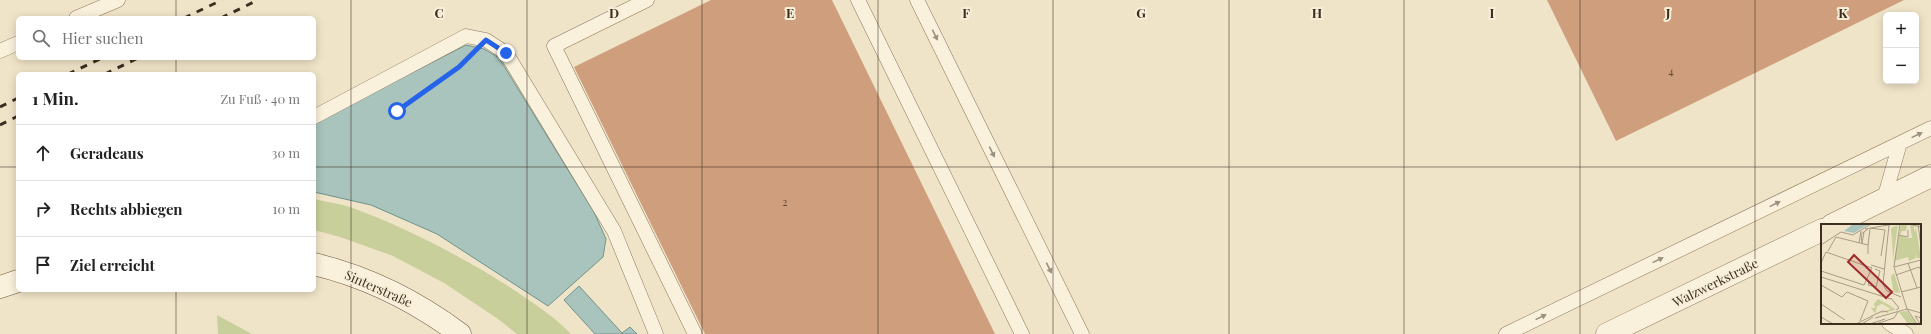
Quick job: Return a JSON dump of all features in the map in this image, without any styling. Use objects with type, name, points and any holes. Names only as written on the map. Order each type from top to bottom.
[{"type":"street","name":"Walzwerkstraße","points":[[1835,224],[1931,176]]},
{"type":"street","name":"Walzwerkstraße","points":[[1607,334],[1821,231]]},
{"type":"street","name":"Sinterstraße","points":[[316,264],[334,269],[393,292],[435,315],[460,334]]},
{"type":"street","points":[[0,287],[16,282]]},
{"type":"lane","points":[[81,16],[118,0]]},
{"type":"lane","points":[[647,0],[554,46],[695,334]]},
{"type":"lane","points":[[858,0],[1022,334]]},
{"type":"lane","points":[[918,0],[1082,334]]},
{"type":"lane","points":[[316,116],[466,36],[486,40],[506,53],[614,231],[656,334]]},
{"type":"lane","points":[[0,51],[16,45]]},
{"type":"lane","points":[[1506,334],[1931,128]]},
{"type":"lane","points":[[1884,199],[1900,143]]},
{"type":"lane","points":[[1891,324],[1906,334]]},
{"type":"path","points":[[397,111],[459,67],[486,40]]},
{"type":"green space","points":[[316,199],[346,206],[371,215],[391,223],[451,253],[525,297],[549,314],[571,334],[517,334],[498,319],[444,283],[393,256],[340,237],[316,231]]},
{"type":"green space","points":[[217,315],[252,334],[218,334]]},
{"type":"water","points":[[466,45],[484,49],[499,58],[594,212],[606,239],[603,257],[548,306],[437,234],[371,205],[316,192],[316,122]]},
{"type":"water","points":[[579,286],[622,333],[630,327],[637,334],[595,334],[564,300]]},
{"type":"building","points":[[711,0],[832,0],[995,334],[705,334],[574,67]]},
{"type":"building","points":[[1547,0],[1904,0],[1616,141]]},
{"type":"railway","points":[[188,16],[222,0]]},
{"type":"railway","points":[[225,16],[258,0]]},
{"type":"railway","points":[[72,72],[98,60]]},
{"type":"railway","points":[[109,72],[134,60]]},
{"type":"railway","points":[[0,107],[16,99]]},
{"type":"railway","points":[[0,125],[16,117]]},
{"type":"route","points":[[397,111],[459,67],[486,40],[506,53]]}]
